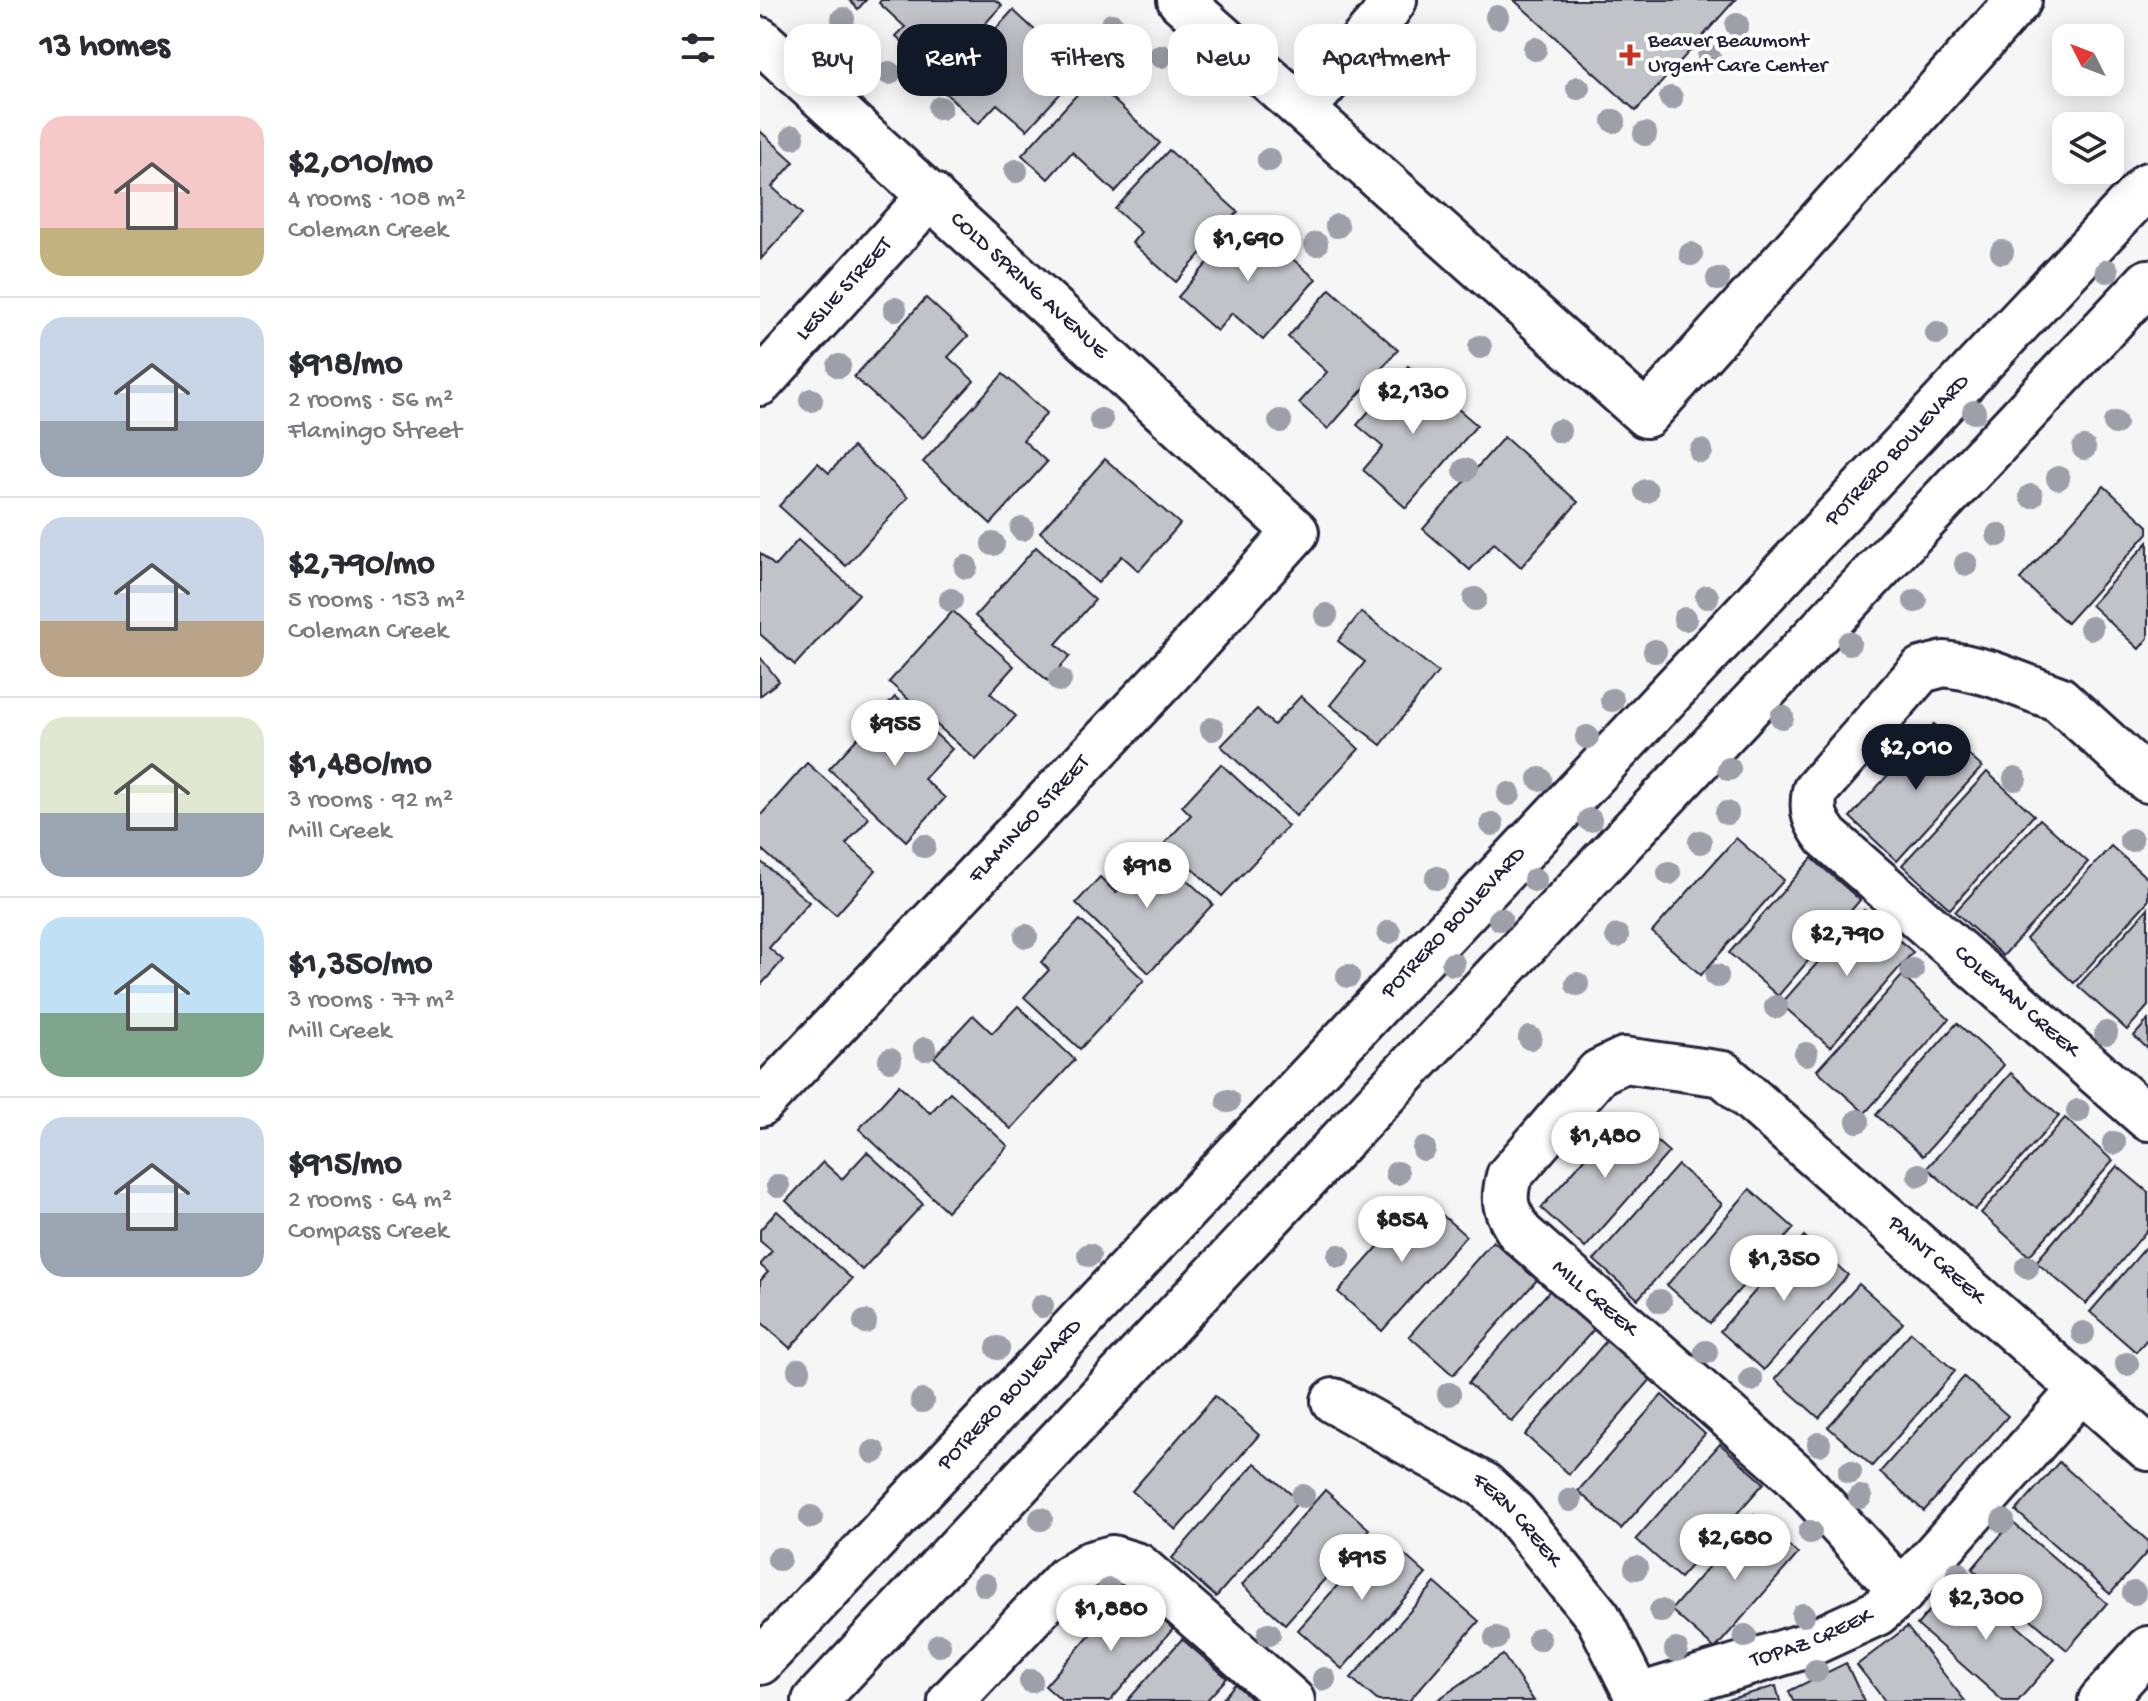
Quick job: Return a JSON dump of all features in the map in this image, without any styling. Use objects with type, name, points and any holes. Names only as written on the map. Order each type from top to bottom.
[{"type":"street","points":[[1180,0],[1646,415],[2019,0]]},
{"type":"street","points":[[1303,109],[1380,21],[1394,0]]},
{"type":"street","name":"COLD SPRING AVENUE","points":[[760,40],[1296,532]]},
{"type":"street","name":"POTRERO BOULEVARD","points":[[760,1662],[2148,185]]},
{"type":"street","name":"LESLIE STREET","points":[[760,383],[931,195]]},
{"type":"street","points":[[815,1701],[2148,282]]},
{"type":"street","name":"FLAMINGO STREET","points":[[760,1104],[1170,672],[1296,532]]},
{"type":"street","name":"COLEMAN CREEK","points":[[2148,780],[2059,699],[1992,674],[1944,664],[1921,670],[1815,791],[1812,806],[1815,822],[1827,837],[2148,1118]]},
{"type":"street","name":"MILL CREEK","points":[[1723,1074],[1624,1060],[1599,1072],[1509,1176],[1504,1196],[1508,1212],[1520,1233],[1794,1474],[1902,1592]]},
{"type":"street","name":"PAINT CREEK","points":[[1723,1074],[2148,1448]]},
{"type":"street","name":"TOPAZ CREEK","points":[[1640,1698],[1805,1646],[1877,1613],[1902,1592],[2080,1391]]},
{"type":"street","name":"FERN CREEK","points":[[1334,1401],[1484,1485],[1514,1513],[1598,1617],[1640,1698]]},
{"type":"street","points":[[951,1701],[1066,1579],[1090,1564],[1112,1558],[1138,1566],[1292,1701]]},
{"type":"street","points":[[2101,1701],[2148,1649]]},
{"type":"building","points":[[849,0],[866,0],[858,9]]},
{"type":"building","points":[[881,0],[995,0],[1002,5],[985,24],[902,24],[879,3]]},
{"type":"building","name":"Beaver Beaumont Urgent Care Center","points":[[1514,0],[1735,0],[1636,111]]},
{"type":"building","points":[[1013,10],[1028,24],[1023,24],[1023,96],[1058,96],[1027,130],[997,104],[978,124],[948,96],[1007,96],[1007,24],[1000,24]]},
{"type":"building","points":[[1076,96],[1109,96],[1160,143],[1115,192],[1072,152],[1048,179],[1022,155]]},
{"type":"building","points":[[760,131],[794,162],[772,187],[802,214],[761,259]]},
{"type":"building","points":[[1169,150],[1238,212],[1176,282],[1132,243],[1141,232],[1115,209]]},
{"type":"building","points":[[1246,219],[1316,279],[1263,340],[1232,313],[1217,331],[1178,297]]},
{"type":"building","points":[[1330,289],[1398,350],[1328,429],[1299,403],[1327,372],[1288,337]]},
{"type":"building","points":[[926,298],[968,336],[948,357],[974,381],[922,439],[854,377]]},
{"type":"building","points":[[1408,366],[1477,425],[1406,508],[1363,470],[1383,447],[1357,425]]},
{"type":"building","points":[[1003,374],[1047,413],[1023,440],[1047,462],[991,524],[923,462]]},
{"type":"building","points":[[1504,437],[1578,502],[1521,567],[1494,543],[1470,570],[1423,529]]},
{"type":"building","points":[[853,447],[908,497],[846,566],[779,506],[818,463],[829,473]]},
{"type":"building","points":[[1105,459],[1180,524],[1139,571],[1122,556],[1098,583],[1040,532]]},
{"type":"building","points":[[2104,486],[2148,526],[2148,533],[2067,623],[2020,579]]},
{"type":"building","points":[[798,540],[859,594],[795,665],[760,634],[760,553],[775,566]]},
{"type":"building","points":[[2148,542],[2148,638],[2139,649],[2091,605]]},
{"type":"building","points":[[1036,547],[1095,600],[1056,644],[1070,656],[1048,681],[975,616]]},
{"type":"building","points":[[953,611],[1014,666],[990,693],[1016,716],[976,760],[889,682]]},
{"type":"building","points":[[1361,612],[1438,672],[1381,745],[1330,705],[1365,662],[1338,641]]},
{"type":"building","points":[[760,657],[779,681],[760,696]]},
{"type":"building","points":[[1301,696],[1359,749],[1296,816],[1221,746],[1257,709],[1274,725]]},
{"type":"building","points":[[895,697],[952,749],[924,779],[945,798],[906,841],[829,769]]},
{"type":"building","points":[[1934,724],[1982,767],[1897,861],[1850,817]]},
{"type":"building","points":[[807,763],[869,818],[846,844],[876,870],[836,915],[760,848],[760,816]]},
{"type":"building","points":[[1221,764],[1288,826],[1222,896],[1165,843],[1191,815],[1182,806]]},
{"type":"building","points":[[1987,772],[2034,815],[1950,909],[1902,865]]},
{"type":"building","points":[[2040,819],[2088,862],[2003,956],[1955,912]]},
{"type":"building","points":[[1736,838],[1784,880],[1701,975],[1652,932]]},
{"type":"building","points":[[2111,846],[2148,879],[2148,901],[2074,983],[2026,939]]},
{"type":"building","points":[[1156,851],[1213,904],[1149,973],[1076,903],[1100,877],[1116,893]]},
{"type":"building","points":[[1812,858],[1860,900],[1778,996],[1729,953]]},
{"type":"building","points":[[760,861],[809,902],[769,948],[783,960],[760,986]]},
{"type":"building","points":[[2148,908],[2148,1006],[2127,1030],[2078,986]]},
{"type":"building","points":[[1864,910],[1913,952],[1830,1047],[1781,1004]]},
{"type":"building","points":[[1080,920],[1144,980],[1080,1049],[1024,997],[1049,970],[1041,962]]},
{"type":"building","points":[[1902,976],[1949,1019],[1865,1113],[1817,1070]]},
{"type":"building","points":[[1018,1006],[1075,1060],[1011,1129],[934,1057],[973,1015],[992,1033]]},
{"type":"building","points":[[2148,1020],[2148,1049],[2134,1036]]},
{"type":"building","points":[[1957,1023],[2004,1065],[1923,1156],[1876,1115]]},
{"type":"building","points":[[2011,1073],[2059,1116],[1975,1210],[1927,1168]]},
{"type":"building","points":[[899,1085],[930,1113],[950,1092],[1008,1146],[947,1211],[859,1129]]},
{"type":"building","points":[[1625,1113],[1669,1152],[1585,1248],[1541,1208]]},
{"type":"building","points":[[2065,1118],[2113,1161],[2029,1256],[1981,1213]]},
{"type":"building","points":[[867,1152],[923,1204],[862,1270],[786,1201],[823,1162],[842,1179]]},
{"type":"building","points":[[1678,1165],[1722,1204],[1638,1299],[1594,1260]]},
{"type":"building","points":[[2117,1166],[2148,1192],[2148,1229],[2086,1304],[2036,1262]]},
{"type":"building","points":[[1750,1189],[1794,1228],[1710,1323],[1667,1285]]},
{"type":"building","points":[[1422,1197],[1466,1236],[1382,1331],[1338,1292]]},
{"type":"building","points":[[777,1211],[852,1279],[790,1348],[760,1321],[760,1281],[768,1272],[760,1265],[772,1251],[760,1241],[760,1230]]},
{"type":"building","points":[[1804,1236],[1848,1275],[1764,1370],[1720,1331]]},
{"type":"building","points":[[1493,1241],[1537,1280],[1453,1375],[1409,1336]]},
{"type":"building","points":[[2148,1245],[2148,1338],[2136,1352],[2090,1312]]},
{"type":"building","points":[[1859,1284],[1903,1323],[1819,1418],[1775,1379]]},
{"type":"building","points":[[1552,1288],[1596,1327],[1512,1422],[1468,1383]]},
{"type":"building","points":[[1911,1332],[1955,1371],[1872,1466],[1828,1427]]},
{"type":"building","points":[[1608,1339],[1652,1378],[1569,1474],[1525,1435]]},
{"type":"building","points":[[1964,1377],[2008,1416],[1924,1511],[1880,1472]]},
{"type":"building","points":[[1662,1395],[1705,1434],[1621,1529],[1578,1491]]},
{"type":"building","points":[[1215,1396],[1259,1435],[1176,1530],[1132,1491]]},
{"type":"building","points":[[1720,1444],[1764,1483],[1680,1578],[1636,1539]]},
{"type":"building","points":[[2059,1462],[2148,1541],[2148,1551],[2110,1594],[2016,1511]]},
{"type":"building","points":[[1255,1463],[1299,1501],[1216,1597],[1172,1558]]},
{"type":"building","points":[[1325,1490],[1369,1529],[1285,1624],[1242,1585]]},
{"type":"building","points":[[1754,1514],[1798,1554],[1715,1649],[1671,1610]]},
{"type":"building","points":[[2012,1522],[2107,1603],[2067,1650],[1972,1569]]},
{"type":"building","points":[[1382,1535],[1426,1574],[1342,1669],[1298,1630]]},
{"type":"building","points":[[1960,1576],[2055,1659],[2018,1701],[2003,1701],[1917,1625]]},
{"type":"building","points":[[1435,1583],[1479,1621],[1409,1701],[1378,1701],[1351,1678]]},
{"type":"building","points":[[1129,1590],[1173,1629],[1110,1701],[1062,1701],[1045,1686]]},
{"type":"building","points":[[1907,1627],[1965,1701],[1885,1701],[1857,1665]]},
{"type":"building","points":[[1182,1639],[1227,1678],[1206,1701],[1127,1701]]},
{"type":"building","points":[[1503,1655],[1534,1701],[1436,1701]]},
{"type":"building","points":[[1846,1663],[1864,1701],[1793,1701],[1789,1691]]},
{"type":"building","points":[[1235,1684],[1254,1701],[1221,1701]]},
{"type":"building","points":[[1776,1686],[1780,1701],[1723,1701]]},
{"type":"place","name":"Beaver Beaumont Urgent Care Center","points":[[1630,55]]}]
